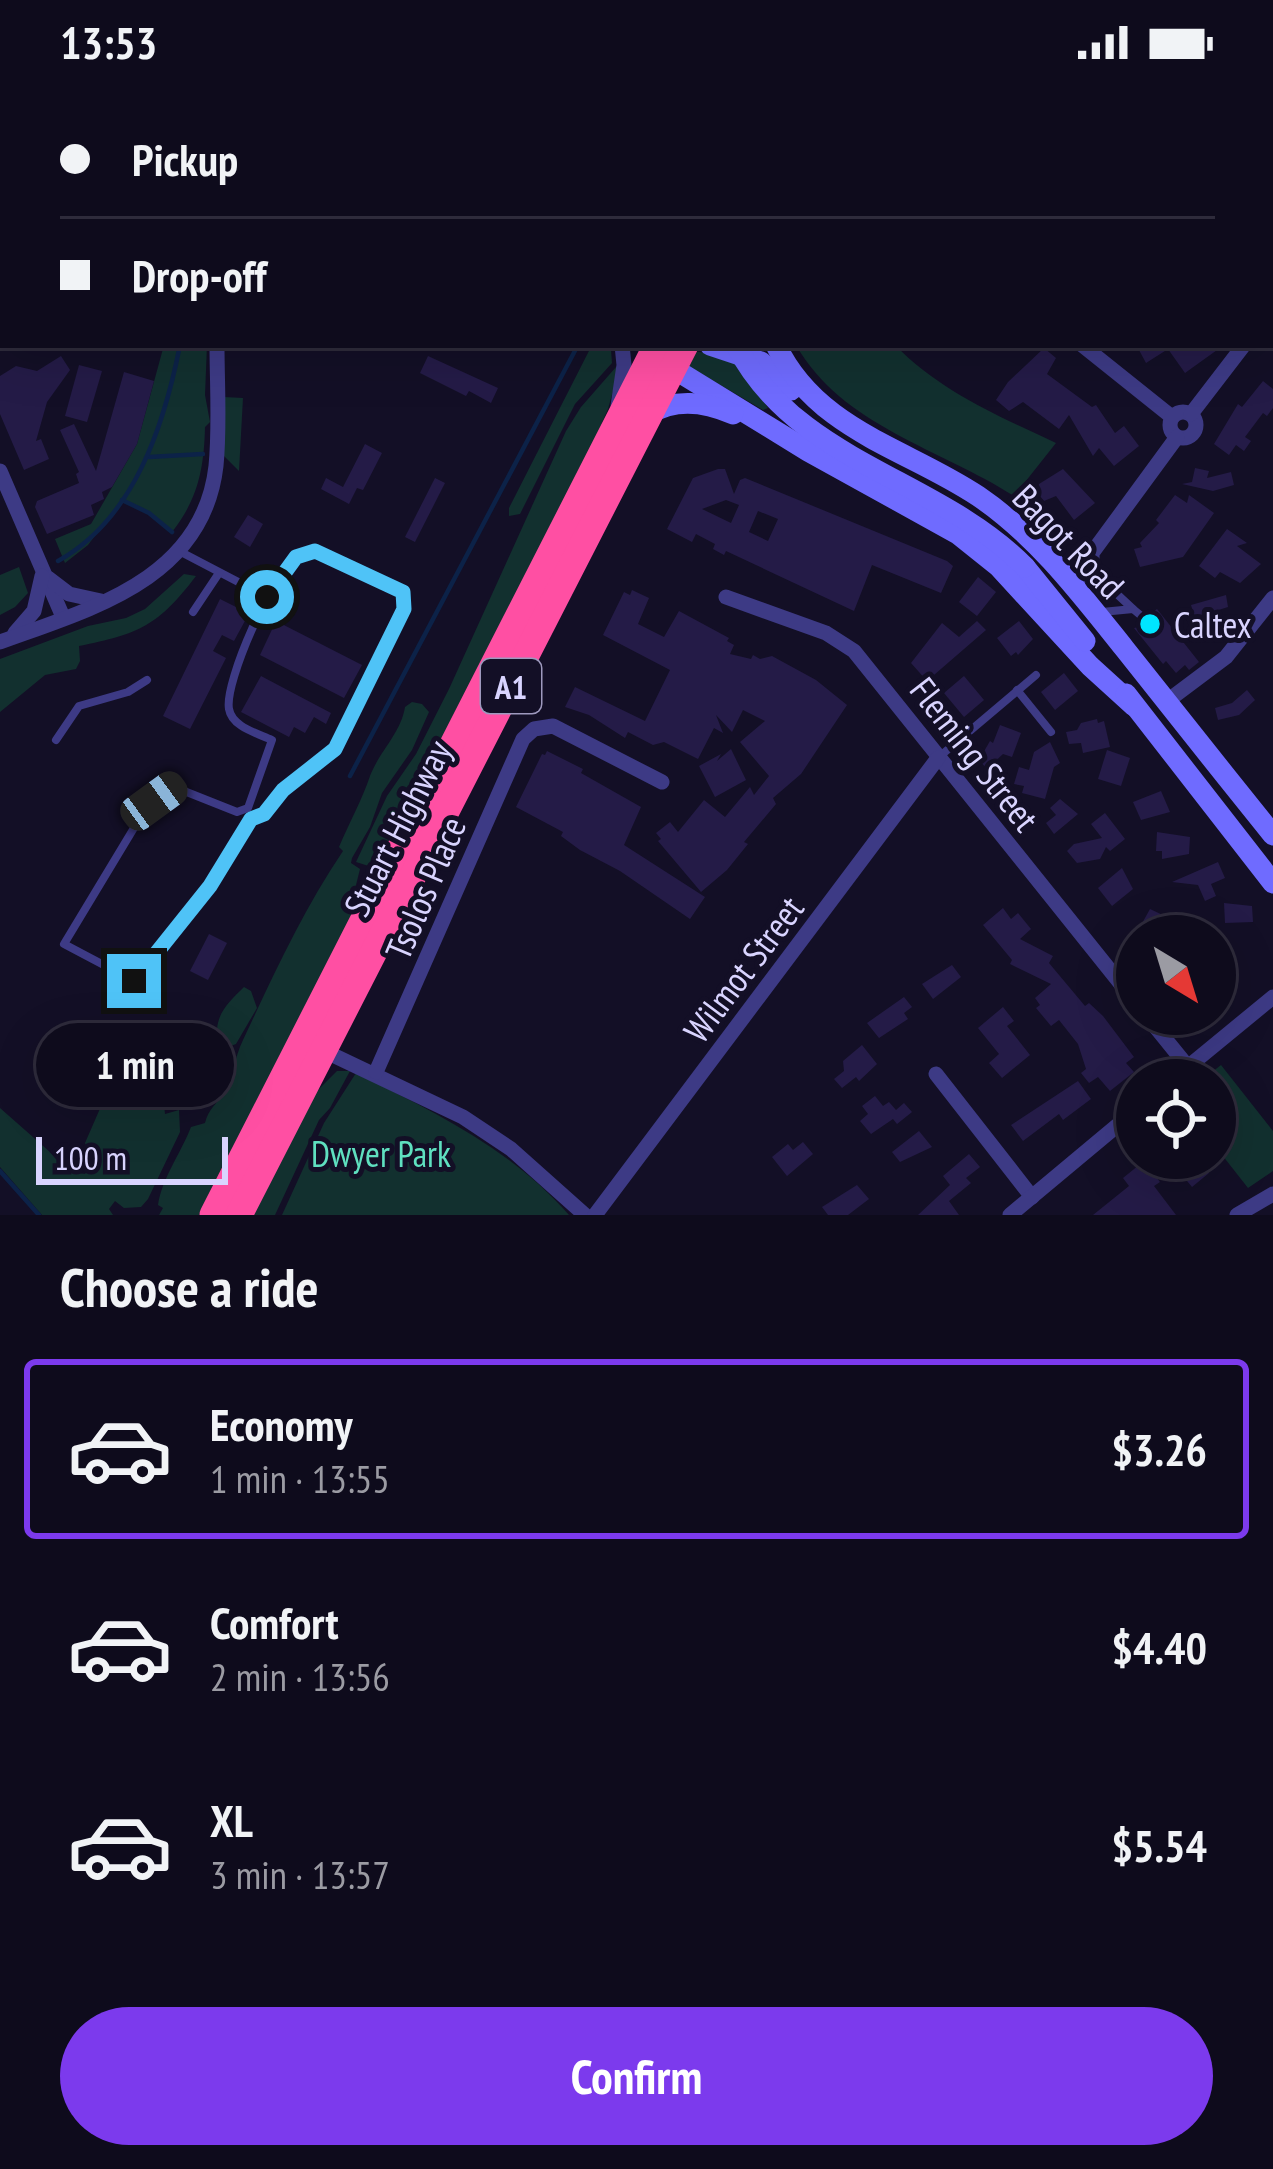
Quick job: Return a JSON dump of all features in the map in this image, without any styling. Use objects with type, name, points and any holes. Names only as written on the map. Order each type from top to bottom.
[{"type":"highway","name":"Stuart Highway","points":[[213,1215],[314,1046],[648,414],[652,351]]},
{"type":"highway","name":"Stuart Highway","points":[[239,1215],[314,1046],[652,351]]},
{"type":"main road","points":[[719,348],[760,362],[836,427],[869,439]]},
{"type":"main road","name":"Bagot Road","points":[[738,348],[766,391],[803,427],[973,522],[1025,567],[1273,883]]},
{"type":"main road","name":"Bagot Road","points":[[778,348],[826,411],[869,439],[938,472],[1031,539],[1085,571],[1095,612],[1149,668],[1166,701],[1273,835]]},
{"type":"main road","name":"Bagot Road","points":[[652,351],[979,549],[1134,706]]},
{"type":"main road","points":[[648,414],[675,403],[721,409],[878,489]]},
{"type":"street","points":[[1,642],[114,599],[151,577],[178,550],[201,515],[214,475],[217,348]]},
{"type":"street","points":[[1086,348],[1172,417]]},
{"type":"street","points":[[1191,414],[1242,348]]},
{"type":"street","points":[[1191,414],[1195,431],[1188,437],[1177,436],[1170,429],[1172,417],[1191,414]]},
{"type":"street","points":[[1085,571],[1092,553],[1177,436]]},
{"type":"street","points":[[0,471],[63,617]]},
{"type":"street","points":[[43,571],[61,589],[82,599],[114,599]]},
{"type":"street","points":[[1,642],[34,611],[43,571]]},
{"type":"street","name":"Fleming Street","points":[[726,597],[826,633],[850,648],[1116,978]]},
{"type":"street","points":[[1166,701],[1226,657],[1273,598]]},
{"type":"street","name":"Tsolos Place","points":[[376,1072],[523,739],[535,729],[554,726],[662,782]]},
{"type":"street","name":"Wilmot Street","points":[[595,1215],[938,758]]},
{"type":"street","points":[[1198,1059],[1273,997]]},
{"type":"street","points":[[1162,1035],[1182,1059]]},
{"type":"street","points":[[314,1046],[464,1117],[511,1149],[585,1215]]},
{"type":"street","points":[[936,1074],[1032,1197]]},
{"type":"street","points":[[1010,1215],[1116,1127]]},
{"type":"street","points":[[1237,1215],[1273,1194]]},
{"type":"lane","points":[[178,550],[267,597]]},
{"type":"lane","points":[[315,551],[403,592],[404,609],[335,749],[283,790],[264,814],[251,819],[210,886],[134,981],[64,944],[154,801],[174,787],[237,812],[248,808],[272,740],[237,724],[229,712],[230,692],[267,597],[296,557],[315,551]]},
{"type":"lane","points":[[1085,571],[1145,619]]},
{"type":"lane","points":[[193,612],[219,572]]},
{"type":"lane","points":[[1095,612],[1132,609]]},
{"type":"lane","points":[[938,758],[1036,675]]},
{"type":"lane","points":[[56,740],[79,706],[128,692],[147,680]]},
{"type":"lane","points":[[1018,690],[1051,732]]},
{"type":"green space","points":[[163,348],[207,348],[205,395],[210,422],[205,427],[194,495],[181,520],[172,532],[149,513],[122,500],[88,545],[65,563],[55,539],[91,524],[137,444]]},
{"type":"green space","points":[[590,348],[611,350],[612,363],[575,404],[520,514],[509,516]]},
{"type":"green space","points":[[798,348],[898,348],[950,389],[1056,443],[1014,496],[866,416],[816,373]]},
{"type":"green space","points":[[694,351],[734,358],[768,408],[763,410],[690,367],[686,363]]},
{"type":"green space","points":[[616,367],[608,409],[593,443],[375,868],[356,862],[387,796],[416,754],[449,689],[566,431]]},
{"type":"green space","points":[[224,397],[243,398],[239,471],[224,456]]},
{"type":"green space","points":[[19,567],[28,593],[0,615],[0,575]]},
{"type":"green space","points":[[184,574],[196,576],[158,617],[132,632],[79,646],[76,669],[45,675],[0,712],[0,659],[88,626],[126,618],[145,609]]},
{"type":"green space","points":[[412,702],[429,712],[412,750],[382,793],[352,858],[351,863],[360,869],[354,907],[339,948],[199,1215],[159,1215],[163,1185],[191,1127],[205,1123],[224,1092],[277,968],[343,851],[339,847],[374,767]]},
{"type":"green space","points":[[244,987],[251,991],[257,1008],[236,1044],[225,1048],[217,1030],[220,1017]]},
{"type":"green space","points":[[337,1071],[350,1071],[319,1120],[275,1215],[250,1215],[315,1093]]},
{"type":"green space","name":"Dwyer Park","points":[[356,1073],[496,1151],[569,1215],[282,1215],[324,1123]]},
{"type":"green space","points":[[162,1083],[165,1114],[179,1110],[180,1132],[148,1199],[141,1207],[124,1208],[115,1201],[109,1209],[113,1215],[42,1215],[0,1167],[0,1108],[59,1160],[71,1155],[78,1161],[77,1173],[85,1174],[93,1162],[85,1143],[102,1104],[117,1084]]},
{"type":"green space","points":[[1236,1084],[1273,1131],[1273,1171],[1248,1188],[1236,1173]]},
{"type":"building","points":[[1044,348],[1056,358],[1047,374],[1092,407],[1096,405],[1115,433],[1124,426],[1139,446],[1114,466],[1099,448],[1093,456],[1069,415],[1059,429],[1023,402],[1009,411],[996,400]]},
{"type":"building","points":[[1142,348],[1220,348],[1185,373],[1168,349],[1146,363]]},
{"type":"building","points":[[61,356],[70,370],[47,402],[36,441],[41,439],[49,459],[24,470],[0,414],[0,376],[16,366],[37,371]]},
{"type":"building","points":[[428,356],[498,388],[491,403],[420,373]]},
{"type":"building","points":[[79,365],[102,371],[87,422],[65,416]]},
{"type":"building","points":[[124,372],[154,381],[137,444],[112,487],[102,492],[104,499],[91,505],[94,515],[47,534],[35,507],[37,501],[79,483],[79,472],[60,430],[74,424],[96,471]]},
{"type":"building","points":[[1263,381],[1273,389],[1273,408],[1267,416],[1263,413],[1245,437],[1251,441],[1244,451],[1236,445],[1229,455],[1214,444],[1238,404],[1242,407]]},
{"type":"building","points":[[365,444],[382,453],[363,490],[357,488],[349,504],[321,489],[326,478],[343,487]]},
{"type":"building","points":[[1195,468],[1209,471],[1207,478],[1231,472],[1234,485],[1213,491],[1182,484],[1192,482]]},
{"type":"building","points":[[725,469],[734,494],[745,478],[953,566],[941,593],[872,565],[854,611],[726,551],[724,555],[696,534],[692,542],[667,529],[693,478]],"holes":[[[726,500],[739,505],[731,523],[702,509]],[[758,511],[778,519],[768,541],[749,532]]]},
{"type":"building","points":[[1063,469],[1095,503],[1074,520],[1056,496],[1044,501],[1036,491]]},
{"type":"building","points":[[435,478],[445,483],[415,542],[405,537]]},
{"type":"building","points":[[1175,495],[1187,503],[1189,495],[1214,513],[1183,557],[1140,567],[1134,549],[1142,547],[1140,543]]},
{"type":"building","points":[[248,515],[263,524],[250,547],[234,537]]},
{"type":"building","points":[[1227,529],[1247,543],[1237,546],[1261,564],[1240,583],[1220,572],[1215,578],[1199,566]]},
{"type":"building","points":[[978,577],[996,592],[977,616],[959,602]]},
{"type":"building","points":[[632,590],[649,598],[638,624],[664,637],[679,611],[729,638],[734,645],[730,654],[751,659],[753,655],[760,659],[772,656],[816,680],[847,705],[801,774],[773,798],[776,804],[744,842],[748,844],[701,892],[656,833],[670,822],[678,832],[704,800],[725,817],[750,787],[754,795],[769,776],[740,742],[765,721],[743,710],[732,732],[716,715],[723,733],[714,728],[698,759],[664,742],[653,745],[628,732],[625,738],[589,715],[565,707],[575,687],[645,721],[670,670],[603,635],[624,592],[630,595]]},
{"type":"building","points":[[1226,595],[1228,607],[1206,614],[1210,626],[1198,629],[1191,605]]},
{"type":"building","points":[[220,599],[244,611],[246,619],[234,641],[222,635],[213,651],[226,658],[190,729],[163,716]]},
{"type":"building","points":[[1157,609],[1199,662],[1189,670],[1185,665],[1176,673],[1166,661],[1163,664],[1134,628],[1150,625]]},
{"type":"building","points":[[276,621],[362,665],[344,698],[260,655]]},
{"type":"building","points":[[977,621],[986,630],[927,681],[911,663],[942,623],[959,637]]},
{"type":"building","points":[[1019,621],[1033,639],[1011,656],[997,638]]},
{"type":"building","points":[[1064,673],[1078,691],[1055,710],[1041,692]]},
{"type":"building","points":[[261,676],[331,713],[326,724],[314,717],[305,733],[294,727],[289,737],[241,712]]},
{"type":"building","points":[[964,676],[984,700],[964,717],[944,693]]},
{"type":"building","points":[[1247,690],[1255,700],[1239,715],[1218,720],[1215,708],[1232,703]]},
{"type":"building","points":[[1097,719],[1104,721],[1110,747],[1083,753],[1081,743],[1069,744],[1066,732]]},
{"type":"building","points":[[1000,725],[1021,733],[1012,757],[1003,754],[987,769],[979,760]]},
{"type":"building","points":[[1050,742],[1060,763],[1054,767],[1045,799],[1022,793],[1024,786],[1014,784],[1019,767],[1029,770],[1034,752]]},
{"type":"building","points":[[731,749],[746,780],[715,797],[699,766],[721,754],[717,761]]},
{"type":"building","points":[[1107,750],[1130,758],[1121,786],[1098,779]]},
{"type":"building","points":[[547,751],[641,807],[624,845],[705,897],[690,919],[580,850],[561,836],[563,832],[516,807]]},
{"type":"building","points":[[1161,791],[1170,812],[1141,820],[1133,802]]},
{"type":"building","points":[[1060,799],[1078,814],[1054,834],[1046,823],[1056,815],[1050,808]]},
{"type":"building","points":[[1105,813],[1125,839],[1110,851],[1106,847],[1100,859],[1077,863],[1067,851],[1074,844],[1102,838],[1091,824]]},
{"type":"building","points":[[1157,832],[1190,837],[1189,854],[1162,859],[1162,851],[1156,851]]},
{"type":"building","points":[[1218,862],[1225,878],[1211,884],[1216,896],[1205,901],[1198,885],[1172,882]]},
{"type":"building","points":[[1122,868],[1133,889],[1112,906],[1098,888]]},
{"type":"building","points":[[1224,903],[1252,906],[1253,922],[1236,923],[1236,915],[1225,915]]},
{"type":"building","points":[[1003,908],[1011,919],[1018,913],[1031,929],[1020,939],[1053,956],[1049,963],[1085,1006],[1089,1003],[1103,1016],[1134,1057],[1116,1059],[1116,1086],[1110,1091],[1098,1077],[1089,1083],[1081,1073],[1086,1069],[1078,1044],[1059,1020],[1051,1026],[1036,1008],[1040,1005],[1035,998],[1051,984],[1010,964],[1012,960],[983,925]]},
{"type":"building","points":[[209,934],[227,943],[208,980],[190,971]]},
{"type":"building","points":[[952,965],[961,977],[933,999],[922,984]]},
{"type":"building","points":[[904,997],[912,1007],[904,1013],[908,1019],[879,1038],[867,1023]]},
{"type":"building","points":[[1003,1007],[1014,1021],[1007,1026],[1030,1055],[1002,1078],[989,1063],[999,1054],[978,1028]]},
{"type":"building","points":[[862,1045],[877,1064],[859,1081],[856,1077],[842,1088],[834,1079],[844,1071],[843,1061]]},
{"type":"building","points":[[1078,1081],[1091,1099],[1063,1120],[1059,1114],[1023,1141],[1011,1125]]},
{"type":"building","points":[[875,1096],[883,1106],[889,1102],[896,1110],[904,1103],[912,1112],[871,1134],[860,1121],[868,1114],[862,1106]]},
{"type":"building","points":[[919,1131],[932,1147],[900,1162],[892,1152]]},
{"type":"building","points":[[803,1142],[813,1154],[787,1176],[772,1157],[788,1144],[793,1150]]},
{"type":"building","points":[[969,1154],[980,1167],[966,1178],[971,1183],[949,1201],[959,1215],[918,1215],[950,1185],[943,1176]]},
{"type":"building","points":[[1124,1179],[1158,1179],[1154,1186],[1176,1215],[1093,1215],[1129,1186]]},
{"type":"building","points":[[857,1185],[869,1199],[848,1215],[828,1215],[822,1207]]},
{"type":"waterway","points":[[58,561],[107,521],[142,468],[165,407],[179,348]]},
{"type":"waterway","points":[[350,776],[576,348]]},
{"type":"waterway","points":[[149,457],[203,454]]},
{"type":"waterway","points":[[122,500],[149,513],[172,532]]},
{"type":"waterway","points":[[0,1171],[39,1215]]},
{"type":"place","name":"Caltex","points":[[1150,624]]},
{"type":"route","points":[[134,981],[210,886],[251,819],[264,814],[283,790],[335,749],[404,609],[403,592],[315,551],[296,557],[267,597]]}]
